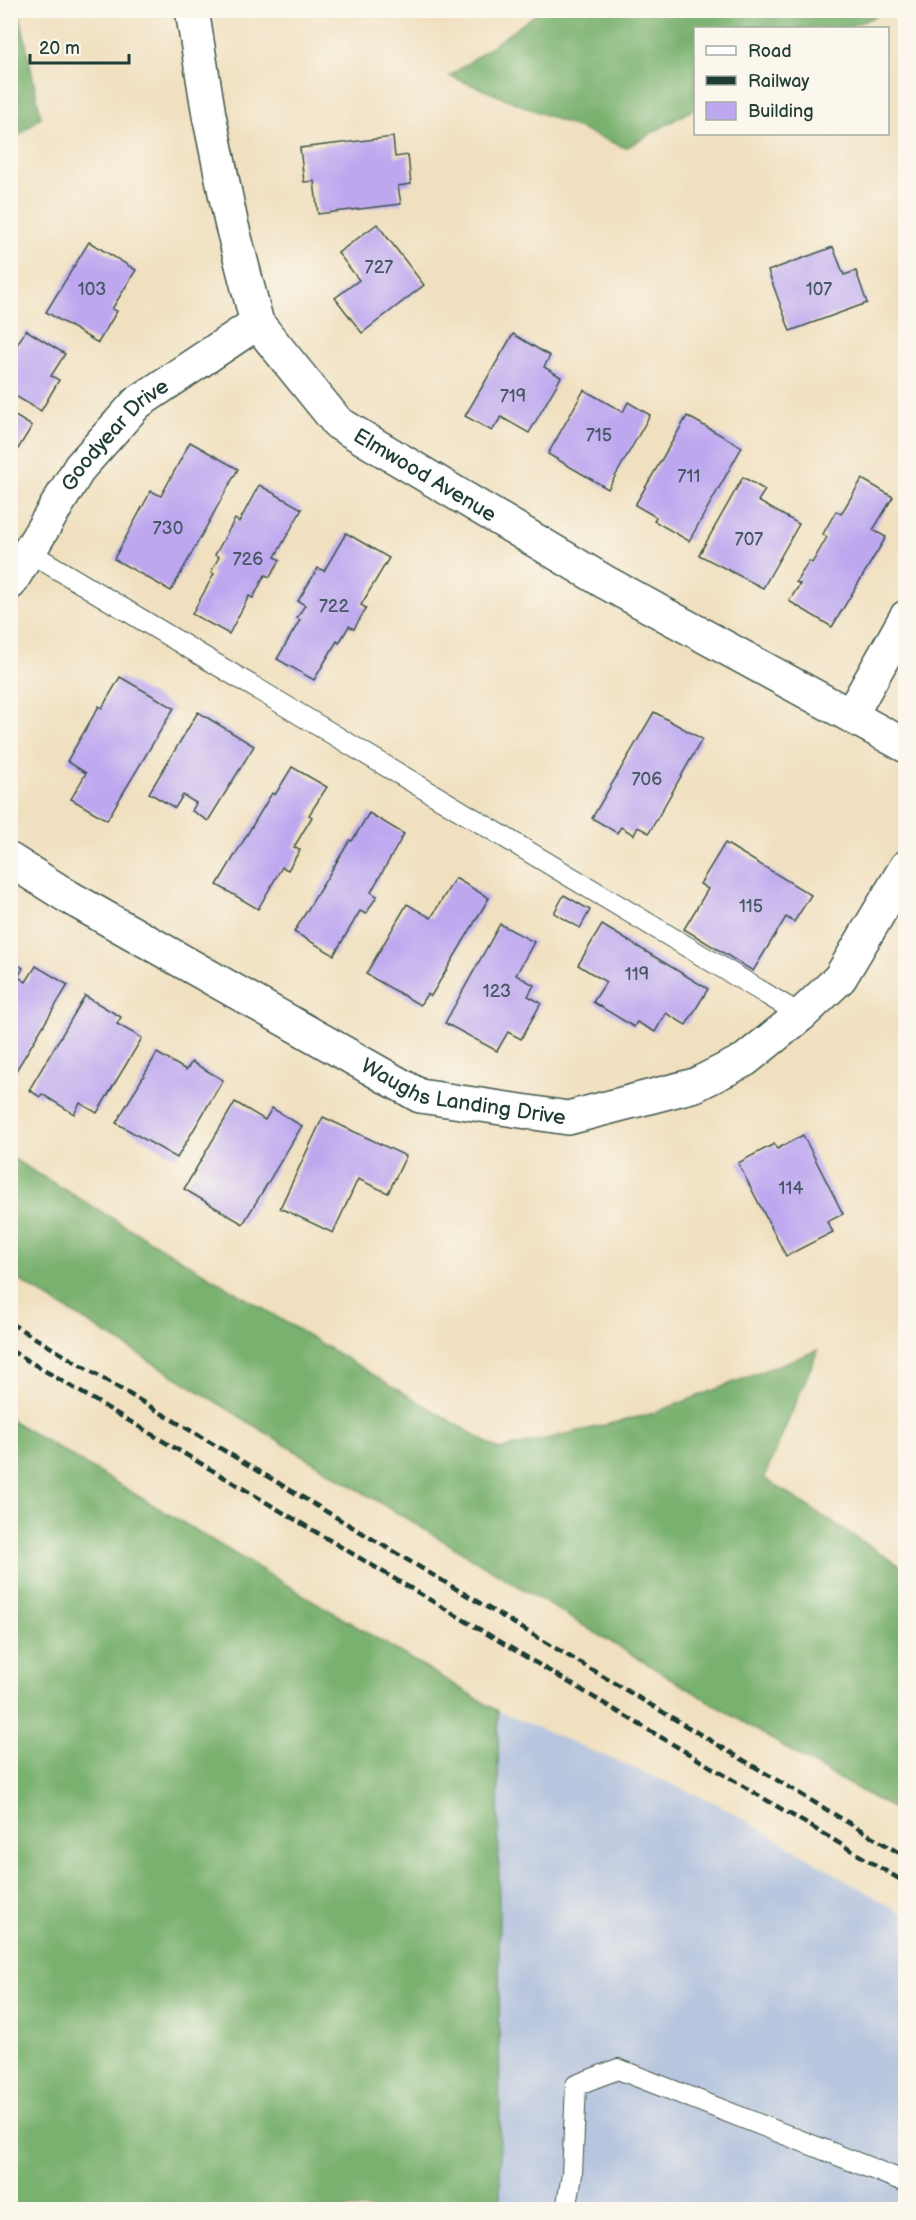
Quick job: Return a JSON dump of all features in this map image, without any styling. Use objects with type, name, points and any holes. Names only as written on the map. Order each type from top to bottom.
[{"type":"street","name":"Elmwood Avenue","points":[[192,10],[209,115],[231,222],[257,323],[338,423],[605,582],[906,746]]},
{"type":"street","name":"Goodyear Drive","points":[[10,583],[80,467],[136,403],[257,323]]},
{"type":"street","points":[[851,715],[906,617]]},
{"type":"street","name":"Waughs Landing Drive","points":[[10,860],[67,896],[420,1096],[568,1118],[695,1085],[745,1060],[801,1015],[840,978],[906,867]]},
{"type":"lane","points":[[29,552],[801,1015]]},
{"type":"lane","points":[[566,2210],[572,2175],[576,2085],[618,2069],[906,2182]]},
{"type":"shaded area","points":[[498,1711],[716,1803],[905,1915],[905,2209],[500,2209]]},
{"type":"green space","points":[[11,10],[19,11],[41,117],[11,142]]},
{"type":"green space","points":[[542,10],[889,10],[849,27],[694,27],[694,109],[626,148],[450,76]]},
{"type":"green space","points":[[10,1157],[499,1450],[651,1414],[818,1350],[764,1478],[905,1569],[905,1815],[821,1769],[336,1476],[11,1275]]},
{"type":"green space","points":[[11,1420],[498,1711],[500,2209],[11,2209]]},
{"type":"building","points":[[393,137],[395,157],[408,155],[411,184],[398,186],[401,204],[318,214],[314,181],[304,182],[300,148]]},
{"type":"building","points":[[377,224],[424,285],[362,333],[335,298],[359,280],[338,253]]},
{"type":"building","points":[[89,242],[136,270],[112,309],[117,311],[98,343],[46,312]]},
{"type":"building","points":[[833,247],[844,275],[856,271],[867,303],[790,331],[768,271]]},
{"type":"building","points":[[26,330],[65,354],[51,376],[59,380],[41,411],[10,393],[10,356]]},
{"type":"building","points":[[513,334],[550,356],[544,367],[561,377],[529,433],[501,417],[492,431],[465,416]]},
{"type":"building","points":[[584,390],[623,412],[628,402],[650,415],[608,489],[548,454]]},
{"type":"building","points":[[10,413],[32,426],[10,462]]},
{"type":"building","points":[[687,416],[742,447],[689,541],[654,521],[656,517],[635,505]]},
{"type":"building","points":[[190,442],[238,469],[171,591],[114,559],[151,491],[161,496]]},
{"type":"building","points":[[743,477],[765,490],[758,501],[799,524],[763,588],[699,555]]},
{"type":"building","points":[[862,479],[893,497],[873,530],[886,537],[832,627],[789,601],[800,584],[796,582],[809,561],[812,563],[827,537],[823,534],[836,511],[841,514]]},
{"type":"building","points":[[259,485],[302,509],[275,557],[280,560],[270,577],[265,575],[253,598],[249,596],[229,634],[192,614],[214,574],[211,572],[219,557],[215,555],[235,519],[239,522]]},
{"type":"building","points":[[346,533],[389,558],[361,605],[366,608],[354,629],[349,626],[339,643],[337,641],[314,680],[277,659],[300,620],[297,618],[305,605],[298,601],[318,568],[324,571]]},
{"type":"building","points":[[120,677],[174,708],[107,820],[71,799],[86,773],[67,761],[99,706],[102,708]]},
{"type":"building","points":[[198,712],[254,746],[208,821],[192,811],[196,803],[183,795],[175,808],[149,793]]},
{"type":"building","points":[[654,712],[702,739],[649,833],[638,827],[634,835],[621,827],[617,833],[592,818]]},
{"type":"building","points":[[292,767],[327,787],[309,815],[312,817],[294,847],[300,850],[288,870],[282,867],[258,909],[217,885],[272,793],[275,795]]},
{"type":"building","points":[[369,813],[404,834],[371,892],[377,896],[366,914],[360,911],[334,955],[294,932]]},
{"type":"building","points":[[725,843],[811,895],[794,922],[786,917],[753,971],[684,929],[708,889],[700,884]]},
{"type":"building","points":[[455,878],[489,898],[431,996],[427,994],[420,1005],[366,974],[407,904],[431,918]]},
{"type":"building","points":[[564,895],[590,910],[580,928],[554,913]]},
{"type":"building","points":[[500,924],[534,942],[516,975],[534,985],[528,996],[541,1003],[521,1039],[508,1032],[497,1051],[445,1023]]},
{"type":"building","points":[[602,925],[708,989],[686,1025],[666,1013],[655,1032],[637,1022],[634,1027],[593,1002],[606,982],[578,965]]},
{"type":"building","points":[[10,960],[23,968],[18,977],[26,982],[36,966],[68,985],[14,1074],[10,1072]]},
{"type":"building","points":[[85,996],[121,1017],[117,1024],[142,1038],[97,1113],[80,1103],[74,1114],[42,1094],[40,1097],[29,1090]]},
{"type":"building","points":[[157,1053],[186,1070],[192,1062],[223,1080],[177,1158],[116,1123]]},
{"type":"building","points":[[235,1102],[265,1120],[272,1108],[302,1126],[243,1224],[184,1189]]},
{"type":"building","points":[[323,1117],[406,1156],[388,1193],[358,1179],[333,1233],[280,1208]]},
{"type":"building","points":[[803,1135],[843,1214],[827,1222],[833,1232],[786,1256],[738,1163],[774,1144],[777,1149]]},
{"type":"railway","points":[[10,1323],[906,1857]]},
{"type":"railway","points":[[10,1350],[906,1883]]}]
